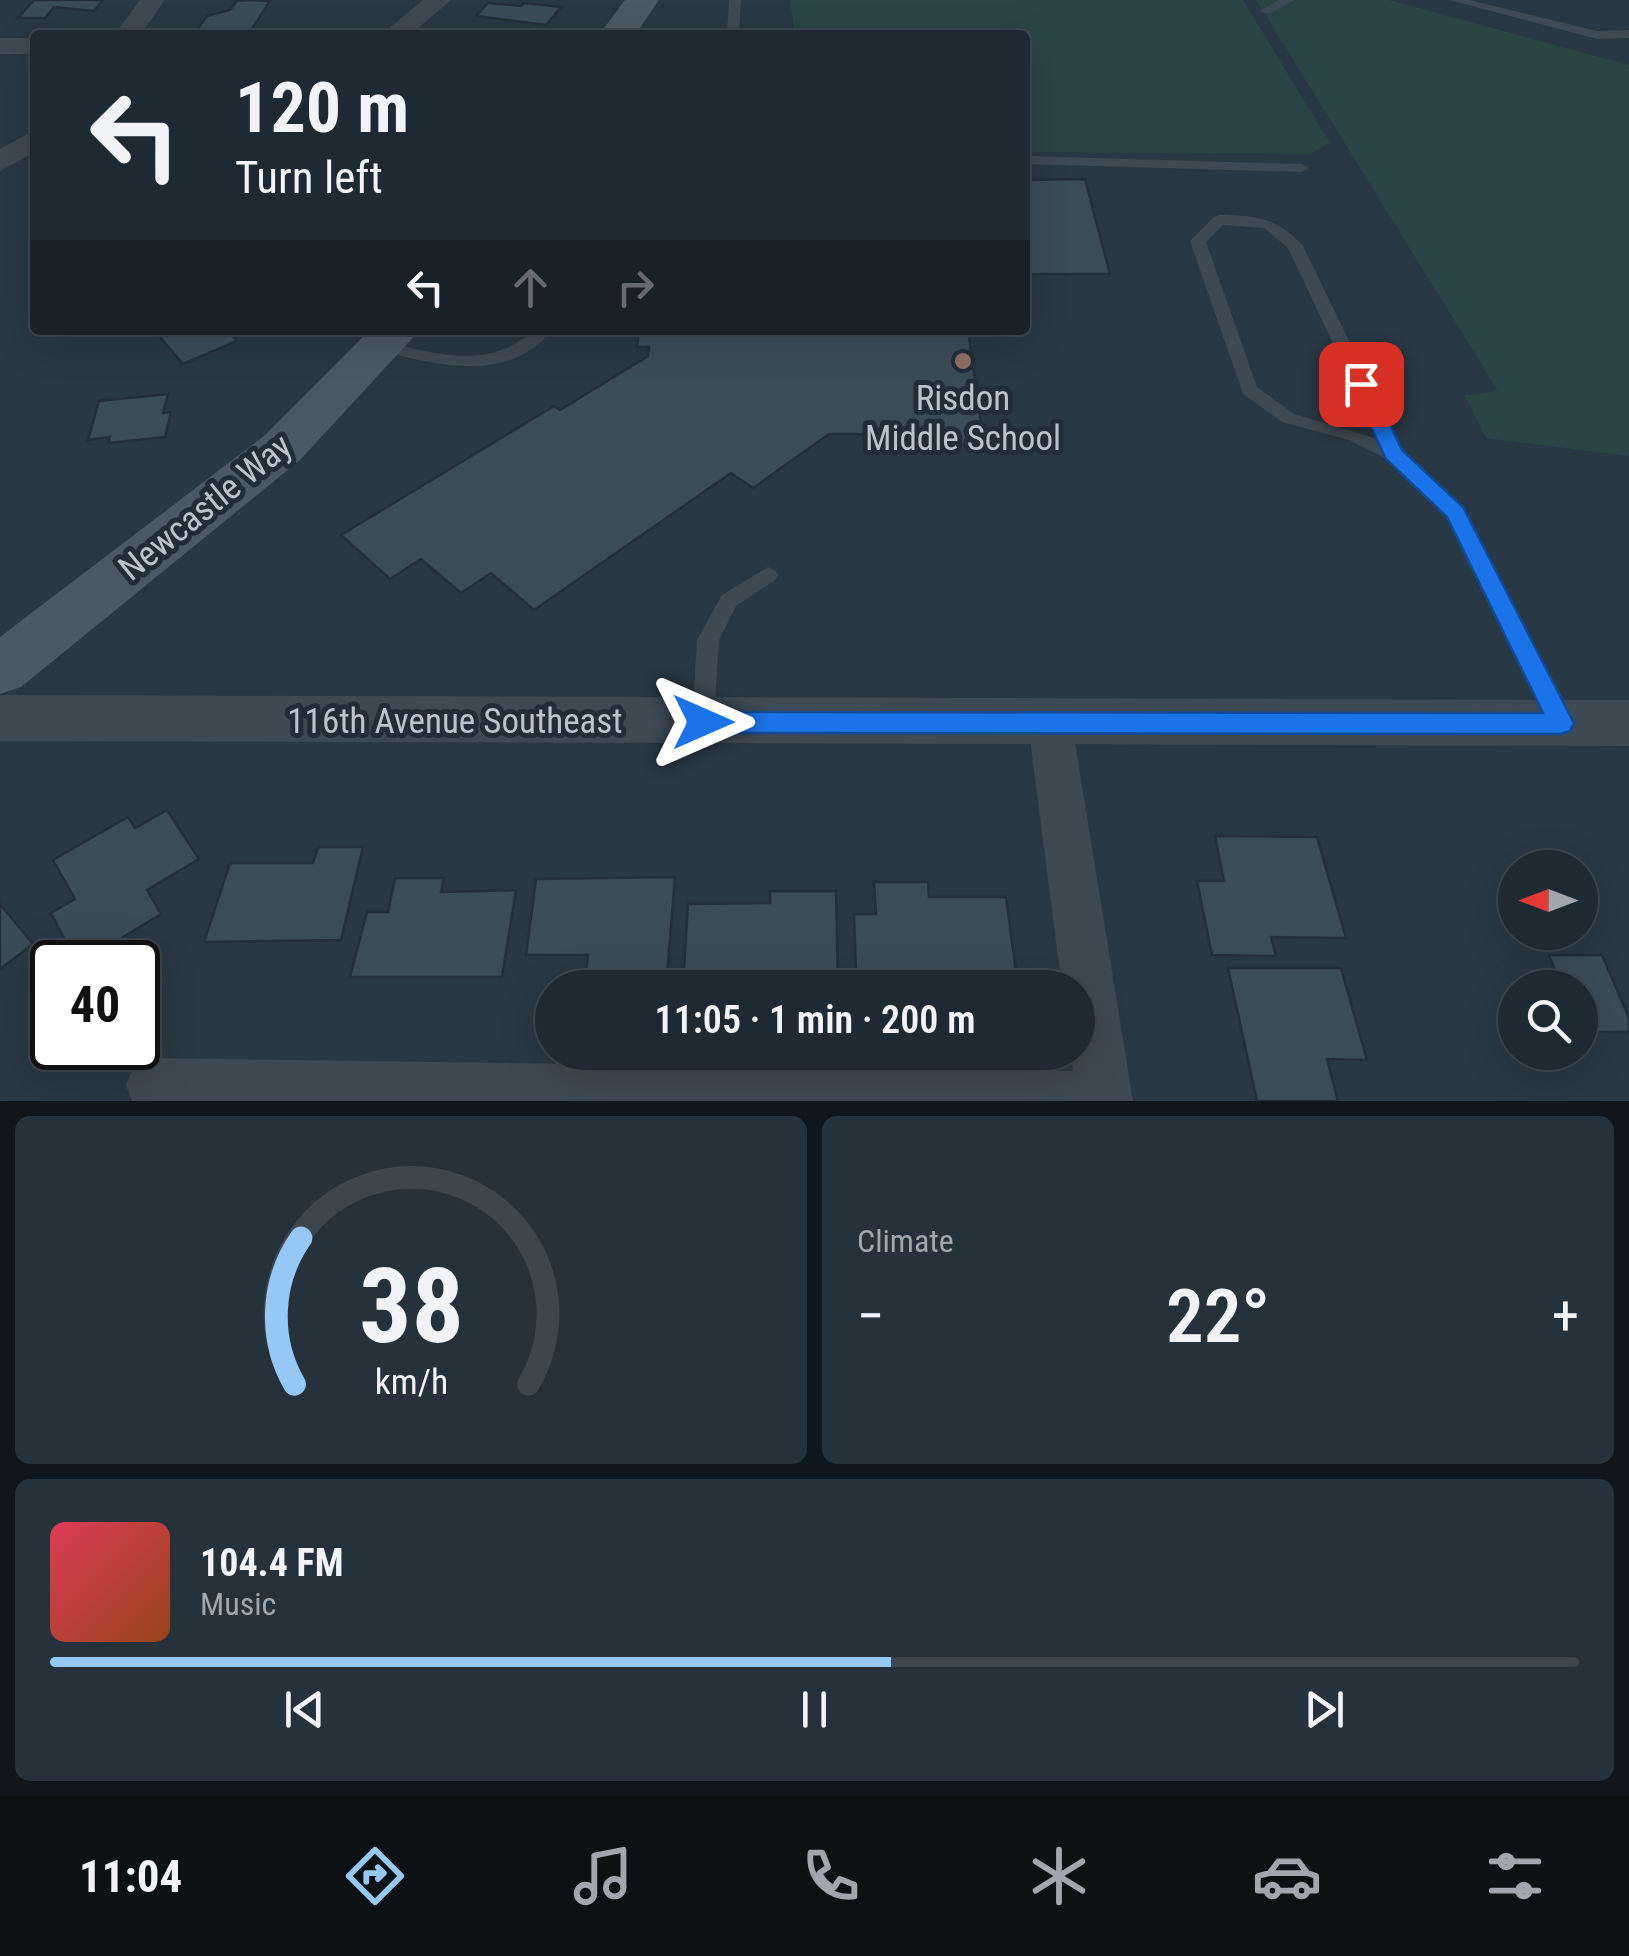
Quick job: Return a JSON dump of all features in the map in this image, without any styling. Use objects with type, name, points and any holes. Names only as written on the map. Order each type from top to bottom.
[{"type":"main road","points":[[621,30],[642,0]]},
{"type":"main road","name":"Newcastle Way","points":[[0,670],[282,448],[390,338]]},
{"type":"street","points":[[132,30],[153,0]]},
{"type":"street","points":[[400,30],[439,0]]},
{"type":"street","points":[[0,46],[30,46]]},
{"type":"street","points":[[0,162],[30,143]]},
{"type":"street","name":"116th Avenue Southeast","points":[[0,718],[1629,723]]},
{"type":"street","points":[[152,1086],[1105,1100],[1050,724]]},
{"type":"lane","points":[[733,30],[736,0]]},
{"type":"lane","points":[[1265,11],[1288,0]]},
{"type":"lane","points":[[1455,0],[1597,34],[1629,34]]},
{"type":"lane","points":[[1030,160],[1302,168]]},
{"type":"lane","points":[[1394,454],[1295,246],[1277,226],[1259,220],[1219,220],[1198,241],[1249,390],[1288,418],[1356,436],[1394,454],[1456,512],[1561,723]]},
{"type":"lane","points":[[390,338],[457,364],[474,364],[529,345],[539,335]]},
{"type":"lane","points":[[703,722],[708,640],[729,601],[768,575]]},
{"type":"green space","points":[[790,0],[1243,0],[1330,143],[1310,154],[1030,152],[1030,30],[794,30]]},
{"type":"green space","points":[[1256,0],[1389,0],[1629,65],[1629,456],[1486,438],[1464,395],[1498,391]]},
{"type":"building","points":[[34,0],[103,0],[94,11],[54,7],[45,18],[18,18]]},
{"type":"building","points":[[237,1],[270,1],[251,30],[197,30],[207,16],[230,10]]},
{"type":"building","points":[[488,3],[561,7],[546,25],[476,16]]},
{"type":"building","points":[[1085,179],[1110,274],[1030,274],[1030,180]]},
{"type":"building","points":[[158,335],[232,335],[237,341],[183,364]]},
{"type":"building","points":[[638,335],[969,335],[984,444],[936,445],[935,434],[829,434],[753,488],[731,473],[534,610],[491,573],[461,593],[421,559],[390,579],[341,535],[554,406],[560,410],[648,356],[649,347],[637,347]]},
{"type":"building","points":[[168,394],[163,413],[171,412],[165,437],[108,443],[110,437],[88,440],[99,401]]},
{"type":"building","points":[[167,810],[199,859],[147,890],[161,914],[118,940],[65,940],[51,913],[75,899],[53,860],[128,817],[135,828]]},
{"type":"building","points":[[1215,836],[1317,837],[1346,938],[1271,937],[1276,956],[1212,955],[1197,881],[1224,881]]},
{"type":"building","points":[[318,847],[363,847],[341,940],[204,942],[230,863],[313,863]]},
{"type":"building","points":[[675,877],[667,970],[586,970],[588,955],[526,955],[536,879]]},
{"type":"building","points":[[395,878],[444,878],[441,892],[516,890],[502,977],[350,977],[367,912],[388,912]]},
{"type":"building","points":[[874,882],[928,882],[929,897],[1006,897],[1016,970],[856,970],[854,914],[876,914]]},
{"type":"building","points":[[770,891],[836,891],[838,970],[684,970],[688,904],[770,903]]},
{"type":"building","points":[[0,904],[30,940],[30,946],[0,969]]},
{"type":"building","points":[[1549,955],[1602,955],[1629,1018],[1629,1032],[1598,1032],[1598,970],[1555,970]]},
{"type":"building","points":[[1228,968],[1341,968],[1367,1060],[1327,1059],[1338,1101],[1257,1101]]},
{"type":"place","name":"Risdon Middle School","points":[[963,361]]},
{"type":"route","points":[[703,722],[1561,723],[1456,512],[1394,454],[1361,384]]}]
